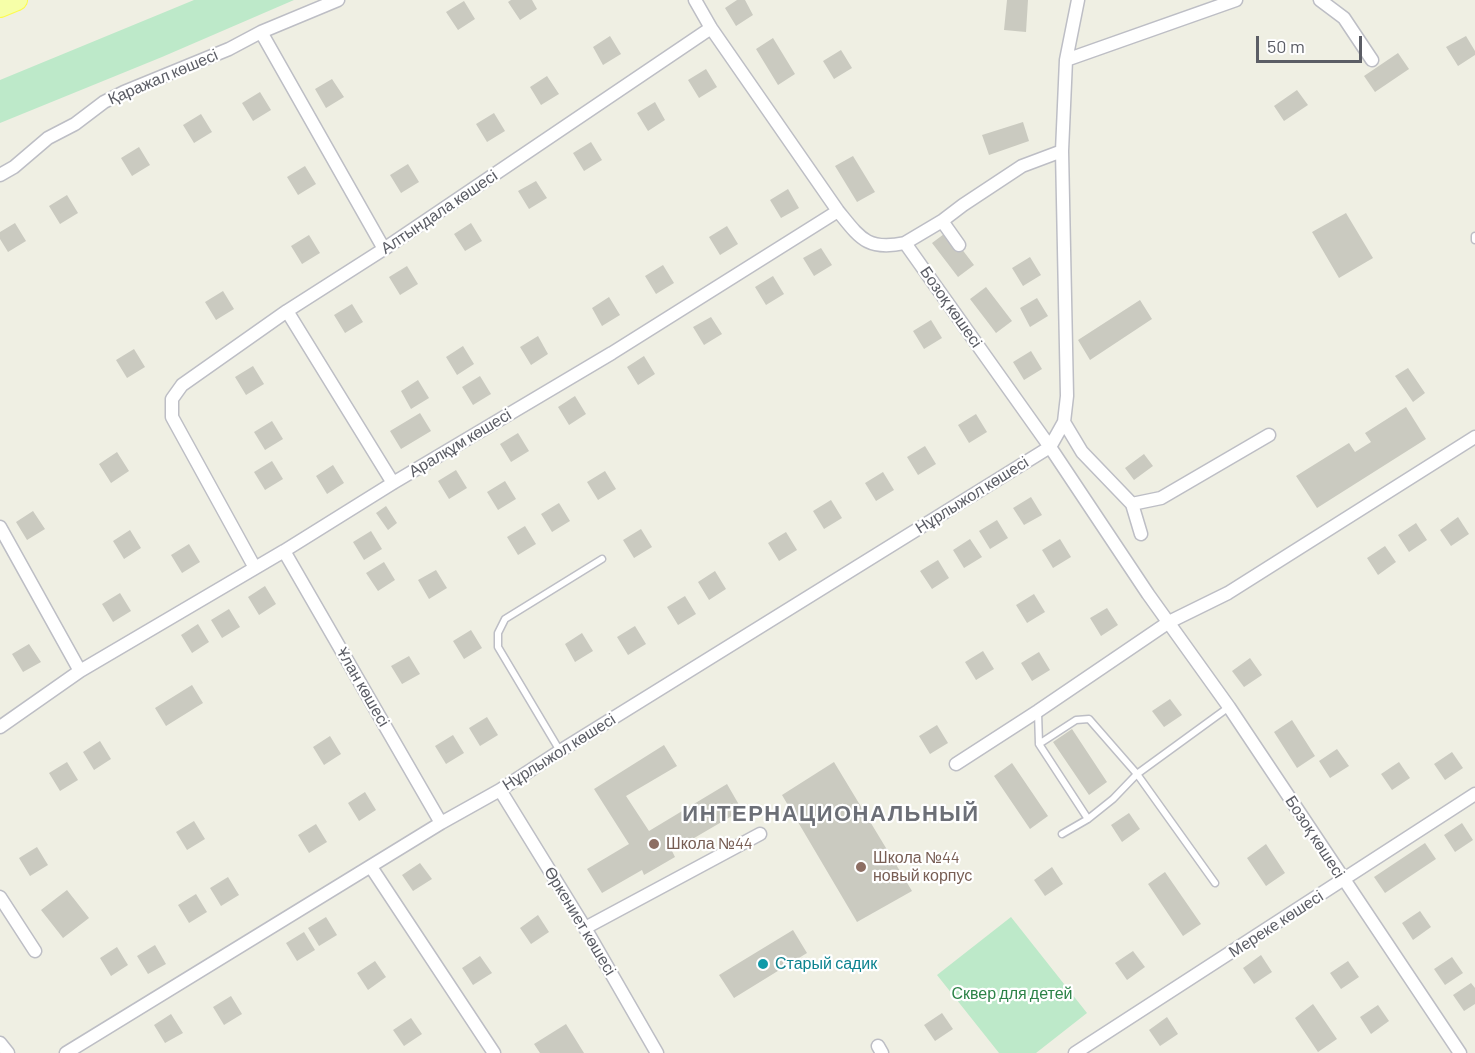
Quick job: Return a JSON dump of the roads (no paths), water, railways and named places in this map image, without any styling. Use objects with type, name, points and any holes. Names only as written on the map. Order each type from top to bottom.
[{"type":"main road","points":[[0,7],[17,0]]},
{"type":"street","name":"Қаражал көшесі","points":[[0,175],[14,167],[48,138],[75,124],[104,102],[338,0]]},
{"type":"street","points":[[695,0],[711,28],[838,211],[858,236],[876,245],[905,243],[942,221],[1022,166],[1062,151]]},
{"type":"street","points":[[1050,447],[1064,422],[1067,396],[1062,151],[1066,60],[1078,0]]},
{"type":"street","points":[[1066,60],[1236,0]]},
{"type":"street","points":[[1320,0],[1344,18],[1372,60]]},
{"type":"street","name":"Алтындала көшесі","points":[[255,568],[172,417],[172,399],[182,385],[287,311],[384,249],[711,28]]},
{"type":"street","points":[[261,32],[384,249]]},
{"type":"street","name":"Аралқұм көшесі","points":[[0,728],[80,671],[612,353],[838,211]]},
{"type":"street","points":[[942,221],[959,245]]},
{"type":"street","name":"Бозоқ көшесі","points":[[905,243],[1050,447],[1229,707],[1460,1053]]},
{"type":"street","points":[[287,311],[393,483]]},
{"type":"street","points":[[1064,422],[1082,452],[1132,504],[1141,534]]},
{"type":"street","points":[[1132,504],[1161,498],[1269,435]]},
{"type":"street","points":[[956,764],[1169,622],[1228,593],[1475,436]]},
{"type":"street","name":"Нұрлыжол көшесі","points":[[66,1053],[441,823],[500,790],[1050,447]]},
{"type":"street","points":[[0,527],[80,671]]},
{"type":"street","name":"Ұлан көшесі","points":[[284,551],[441,823]]},
{"type":"street","name":"Өркениет көшесі","points":[[500,790],[585,928],[657,1053]]},
{"type":"street","name":"Мереке көшесі","points":[[1076,1053],[1475,794]]},
{"type":"street","points":[[585,928],[760,834]]},
{"type":"street","points":[[371,867],[494,1053]]},
{"type":"street","points":[[0,897],[35,951]]},
{"type":"street","points":[[0,1043],[8,1053]]},
{"type":"lane","points":[[560,751],[498,647],[498,633],[506,619],[602,559]]},
{"type":"lane","points":[[1062,834],[1088,819],[1113,799],[1137,774],[1229,707]]},
{"type":"lane","points":[[1038,711],[1039,744],[1088,819]]},
{"type":"lane","points":[[1039,744],[1076,720],[1089,719],[1137,774],[1215,883]]},
{"type":"place","name":"Школа №44","points":[[654,844]]},
{"type":"place","name":"Школа №44 новый корпус","points":[[861,867]]},
{"type":"place","name":"Старый садик","points":[[763,964]]},
{"type":"district","name":"ИНТЕРНАЦИОНАЛЬНЫЙ","points":[[831,814]]},
{"type":"park label","name":"Сквер для детей","points":[[1012,994]]}]
